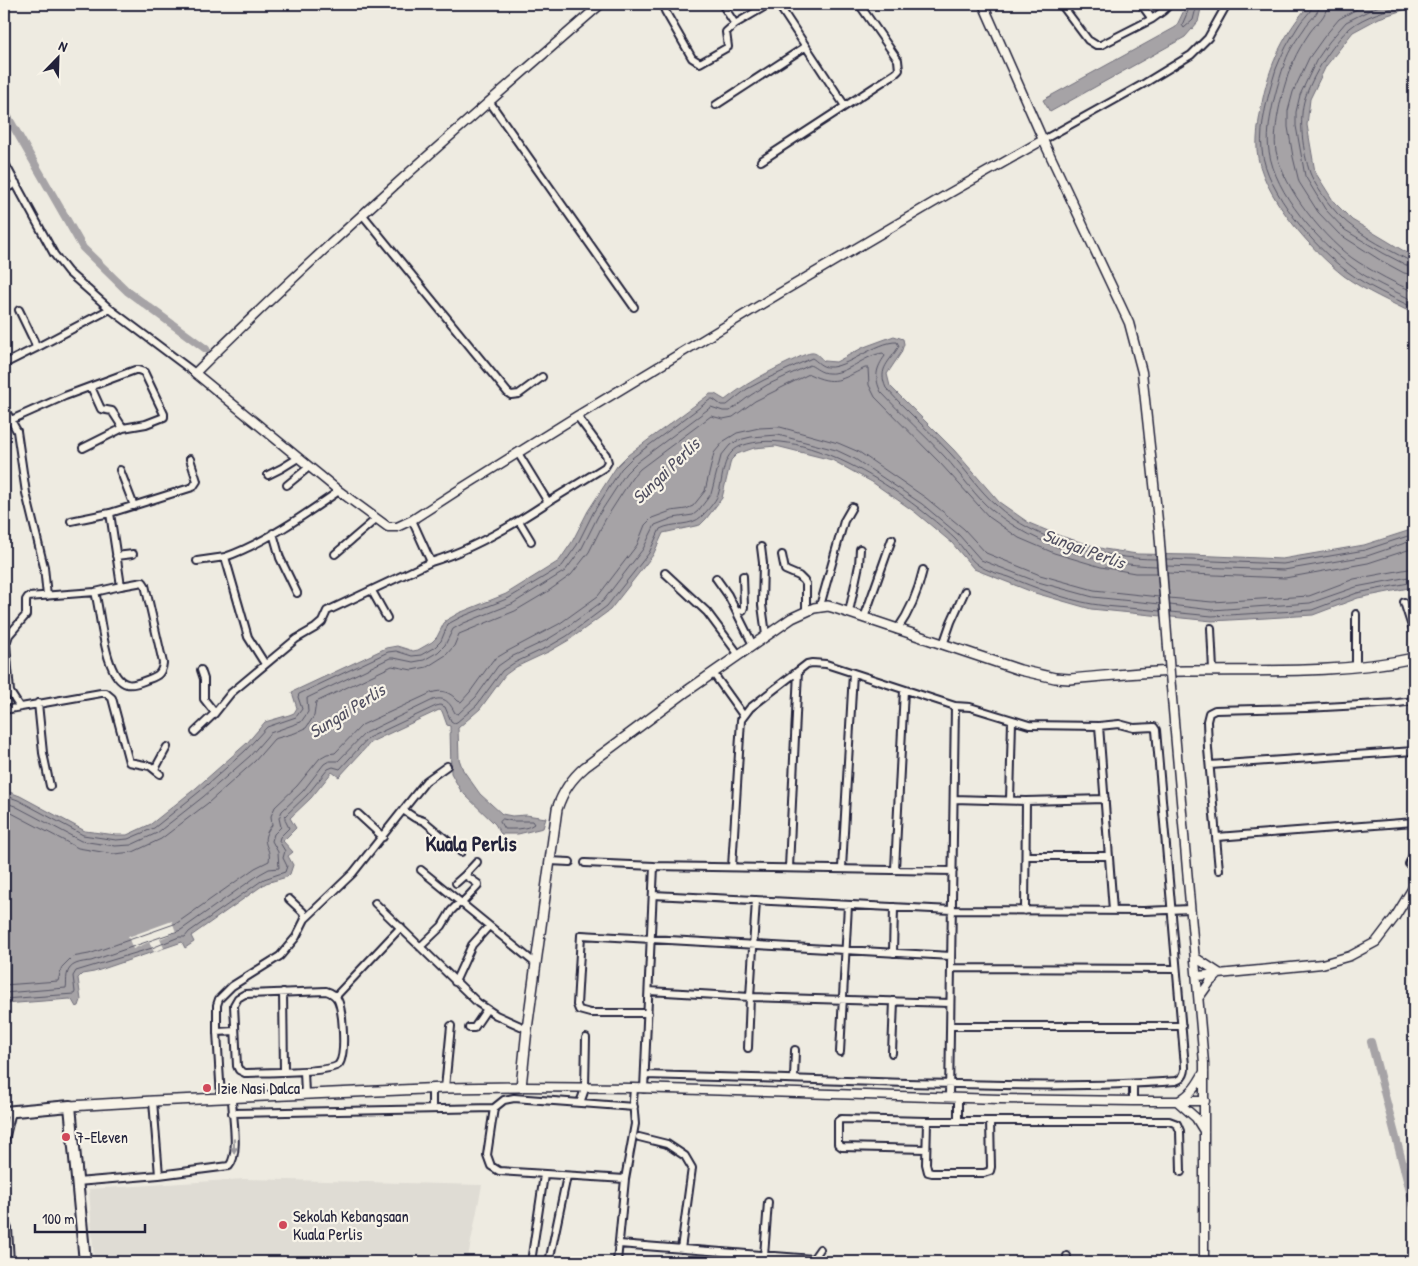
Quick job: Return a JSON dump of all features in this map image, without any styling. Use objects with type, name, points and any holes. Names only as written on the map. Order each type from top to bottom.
[{"type":"main road","points":[[8,1112],[153,1101],[432,1088],[521,1087],[527,1028],[545,908],[557,809],[563,793],[573,777],[713,673],[792,618],[820,606],[849,612],[897,630],[1020,670],[1055,678],[1069,679],[1155,672],[1356,667],[1387,664],[1414,658]]},
{"type":"main road","points":[[70,1106],[85,1262]]},
{"type":"street","points":[[195,373],[294,276],[362,214],[601,4]]},
{"type":"street","points":[[664,4],[665,10],[692,58],[700,63],[726,49],[728,45],[726,32],[735,24],[769,4]]},
{"type":"street","points":[[722,4],[735,24]]},
{"type":"street","points":[[778,4],[845,106]]},
{"type":"street","points":[[761,161],[896,74],[899,70],[898,60],[860,4]]},
{"type":"street","points":[[983,4],[1043,140],[1130,323],[1142,372],[1159,530],[1190,910],[1200,996],[1205,1071],[1204,1262]]},
{"type":"street","points":[[1061,4],[1088,40],[1096,45],[1101,45],[1152,19],[1164,11],[1170,4]]},
{"type":"street","points":[[1141,4],[1152,19]]},
{"type":"street","points":[[4,162],[61,263],[77,282],[195,373],[339,491],[388,527],[397,528],[577,416],[822,268],[1043,140],[1146,83],[1191,55],[1208,38],[1227,4]]},
{"type":"street","points":[[716,105],[805,46]]},
{"type":"street","points":[[489,101],[634,306]]},
{"type":"street","points":[[4,190],[16,183]]},
{"type":"street","points":[[362,214],[511,396],[519,394],[542,377]]},
{"type":"street","points":[[4,364],[110,308]]},
{"type":"street","points":[[19,310],[36,348]]},
{"type":"street","points":[[11,420],[135,370],[144,372],[164,416],[146,424],[123,428],[83,448]]},
{"type":"street","points":[[91,387],[102,409],[112,411],[123,428]]},
{"type":"street","points":[[4,408],[18,436],[22,475],[44,567],[47,596]]},
{"type":"street","points":[[195,732],[215,713],[231,693],[298,637],[322,622],[327,611],[486,538],[605,467],[608,462],[606,455],[577,416]]},
{"type":"street","points":[[518,453],[548,502]]},
{"type":"street","points":[[268,475],[298,458]]},
{"type":"street","points":[[71,522],[110,513],[195,486],[196,478],[190,459]]},
{"type":"street","points":[[287,484],[309,467]]},
{"type":"street","points":[[120,470],[134,506]]},
{"type":"street","points":[[197,560],[226,557],[246,548],[302,516],[339,491]]},
{"type":"street","points":[[820,606],[844,521],[852,507]]},
{"type":"street","points":[[110,513],[121,586]]},
{"type":"street","points":[[335,554],[376,519]]},
{"type":"street","points":[[412,520],[431,562]]},
{"type":"street","points":[[519,520],[531,541]]},
{"type":"street","points":[[272,533],[281,561],[297,593]]},
{"type":"street","points":[[864,618],[892,539]]},
{"type":"street","points":[[761,547],[763,563],[762,605],[766,635]]},
{"type":"street","points":[[849,612],[859,565],[860,549]]},
{"type":"street","points":[[116,556],[133,554]]},
{"type":"street","points":[[782,555],[785,570],[802,578],[806,584],[806,611]]},
{"type":"street","points":[[226,557],[250,643],[265,664]]},
{"type":"street","points":[[897,630],[908,613],[917,592],[923,570]]},
{"type":"street","points":[[665,573],[707,612],[739,655]]},
{"type":"street","points":[[737,612],[744,607],[743,576]]},
{"type":"street","points":[[716,578],[725,589],[753,645]]},
{"type":"street","points":[[20,706],[10,692],[5,648],[9,635],[26,615],[27,597],[95,592],[143,582],[163,663],[159,675],[131,685],[122,682],[110,665],[105,649],[95,592]]},
{"type":"street","points":[[372,591],[387,618]]},
{"type":"street","points":[[943,645],[965,591]]},
{"type":"street","points":[[1404,602],[1414,633]]},
{"type":"street","points":[[1356,614],[1356,667]]},
{"type":"street","points":[[1211,628],[1213,670]]},
{"type":"street","points":[[645,1075],[949,1084],[1133,1084],[1176,1081],[1183,1077],[1185,1068],[1182,1026],[1170,910],[1156,730],[1152,726],[1134,728],[1119,724],[1099,726],[1036,725],[1012,721],[970,707],[955,706],[819,663],[807,664],[743,715],[740,725],[732,867]]},
{"type":"street","points":[[200,670],[204,679],[204,699],[215,713]]},
{"type":"street","points":[[789,868],[798,671]]},
{"type":"street","points":[[713,673],[743,715]]},
{"type":"street","points":[[842,868],[853,673]]},
{"type":"street","points":[[895,869],[904,690]]},
{"type":"street","points":[[4,710],[101,693],[112,698],[131,763],[150,766],[158,771],[167,747]]},
{"type":"street","points":[[1219,870],[1210,766],[1209,713],[1215,710],[1316,707],[1414,701]]},
{"type":"street","points":[[38,703],[43,753],[50,786]]},
{"type":"street","points":[[949,1097],[955,706]]},
{"type":"street","points":[[1010,800],[1012,721]]},
{"type":"street","points":[[1099,726],[1113,910]]},
{"type":"street","points":[[1210,766],[1414,751]]},
{"type":"street","points":[[305,919],[353,873],[426,781],[447,766]]},
{"type":"street","points":[[954,799],[1026,801],[1105,799]]},
{"type":"street","points":[[1025,911],[1026,801]]},
{"type":"street","points":[[403,810],[415,818],[424,821],[461,852]]},
{"type":"street","points":[[358,814],[383,836]]},
{"type":"street","points":[[1217,837],[1414,822]]},
{"type":"street","points":[[1409,864],[1414,853]]},
{"type":"street","points":[[1026,856],[1108,856]]},
{"type":"street","points":[[550,861],[570,862]]},
{"type":"street","points":[[456,884],[477,862]]},
{"type":"street","points":[[585,863],[953,871]]},
{"type":"street","points":[[644,1088],[654,866]]},
{"type":"street","points":[[421,870],[536,964]]},
{"type":"street","points":[[420,947],[442,926],[453,909],[478,885],[466,874]]},
{"type":"street","points":[[1198,976],[1322,964],[1350,956],[1376,942],[1395,917],[1414,886]]},
{"type":"street","points":[[653,895],[952,910],[1190,910]]},
{"type":"street","points":[[221,1098],[217,1005],[222,995],[232,986],[280,956],[296,937],[304,925],[305,919],[303,912],[289,898]]},
{"type":"street","points":[[748,1048],[756,900]]},
{"type":"street","points":[[374,903],[401,927],[455,982],[487,1009],[507,1021],[527,1028]]},
{"type":"street","points":[[840,1052],[848,905]]},
{"type":"street","points":[[893,953],[894,907]]},
{"type":"street","points":[[455,982],[472,945],[489,926]]},
{"type":"street","points":[[336,996],[401,927]]},
{"type":"street","points":[[648,1013],[590,1012],[579,1010],[577,1005],[581,936],[652,938],[753,946],[951,956]]},
{"type":"street","points":[[1196,958],[1219,974]]},
{"type":"street","points":[[951,968],[1176,968]]},
{"type":"street","points":[[1200,996],[1210,982],[1219,974]]},
{"type":"street","points":[[326,991],[336,996],[340,1002],[342,1022],[342,1057],[338,1066],[332,1069],[245,1073],[237,1066],[234,1005],[238,998],[245,994],[326,991]]},
{"type":"street","points":[[649,991],[750,997],[950,1003]]},
{"type":"street","points":[[283,992],[284,1071]]},
{"type":"street","points":[[892,1053],[894,1001]]},
{"type":"street","points":[[469,1028],[474,1028],[487,1009]]},
{"type":"street","points":[[445,1088],[451,1026]]},
{"type":"street","points":[[950,1026],[1182,1026]]},
{"type":"street","points":[[217,1032],[235,1030]]},
{"type":"street","points":[[583,1096],[586,1038]]},
{"type":"street","points":[[794,1079],[795,1050]]},
{"type":"street","points":[[304,1071],[305,1094]]},
{"type":"street","points":[[1178,1102],[1197,1087],[1205,1071]]},
{"type":"street","points":[[816,1080],[816,1094]]},
{"type":"street","points":[[1133,1084],[1133,1101]]},
{"type":"street","points":[[521,1087],[633,1104]]},
{"type":"street","points":[[432,1088],[432,1110]]},
{"type":"street","points":[[232,1114],[494,1108],[504,1100],[509,1099],[583,1096],[634,1091],[644,1088],[958,1098],[1205,1101]]},
{"type":"street","points":[[617,1262],[626,1179],[635,1124],[634,1091]]},
{"type":"street","points":[[77,1182],[159,1175],[229,1166],[234,1159],[235,1149],[232,1098]]},
{"type":"street","points":[[958,1098],[958,1120]]},
{"type":"street","points":[[153,1101],[159,1175]]},
{"type":"street","points":[[1178,1102],[1196,1118],[1205,1132]]},
{"type":"street","points":[[494,1108],[487,1155],[491,1166],[505,1173],[626,1179]]},
{"type":"street","points":[[4,1144],[8,1112]]},
{"type":"street","points":[[926,1149],[844,1147],[838,1144],[838,1121],[842,1119],[1168,1121],[1179,1127],[1181,1172]]},
{"type":"street","points":[[927,1121],[927,1169],[932,1173],[988,1173],[991,1167],[990,1121]]},
{"type":"street","points":[[639,1137],[667,1144],[685,1156],[692,1168],[681,1249]]},
{"type":"street","points":[[531,1262],[544,1175]]},
{"type":"street","points":[[548,1262],[567,1176]]},
{"type":"street","points":[[764,1256],[768,1202]]},
{"type":"street","points":[[4,1220],[8,1229],[10,1262]]},
{"type":"street","points":[[619,1244],[812,1261],[820,1249]]},
{"type":"shaded area","name":"Sekolah Kebangsaan Kuala Perlis","points":[[244,1179],[482,1185],[467,1262],[94,1262],[89,1189]]},
{"type":"water","points":[[1187,4],[1202,4],[1198,22],[1185,37],[1050,112],[1043,100],[1176,27]]},
{"type":"water","points":[[1310,4],[1414,4],[1414,8],[1379,18],[1353,32],[1326,66],[1310,99],[1307,125],[1315,172],[1334,202],[1352,220],[1414,257],[1414,314],[1361,287],[1331,265],[1289,219],[1277,202],[1260,167],[1257,150],[1258,130],[1266,84],[1286,36]]},
{"type":"water","name":"Sungai Perlis","points":[[894,336],[903,339],[904,344],[901,353],[887,374],[890,386],[954,450],[999,502],[1029,523],[1060,536],[1104,549],[1137,554],[1282,559],[1364,545],[1414,529],[1414,587],[1358,598],[1313,615],[1212,621],[1091,609],[1035,593],[974,569],[952,543],[915,512],[872,482],[832,460],[776,446],[754,448],[737,454],[731,460],[722,498],[700,525],[663,533],[653,555],[610,610],[569,640],[516,667],[505,675],[480,709],[458,728],[459,759],[463,770],[480,794],[502,814],[546,818],[543,828],[518,834],[501,834],[495,824],[461,791],[451,773],[450,726],[447,725],[442,711],[439,710],[371,742],[339,777],[332,772],[311,798],[290,818],[296,828],[283,841],[293,852],[288,856],[293,865],[290,874],[287,877],[266,883],[191,936],[194,942],[185,948],[182,942],[94,972],[82,974],[78,978],[81,1000],[79,1006],[76,1007],[70,999],[4,1004],[4,790],[20,796],[85,831],[127,835],[151,824],[196,788],[247,743],[265,722],[294,713],[297,708],[292,692],[386,648],[397,646],[413,651],[418,650],[437,637],[445,621],[459,613],[506,594],[559,561],[617,466],[628,455],[710,394],[715,394],[725,400],[756,379],[806,354],[817,354],[824,361],[836,362],[864,347]]},
{"type":"pier","points":[[172,921],[176,932],[160,939],[164,948],[154,952],[149,942],[133,949],[128,937]]},
{"type":"waterway","points":[[4,110],[83,248],[127,291],[206,349]]},
{"type":"waterway","points":[[1371,1042],[1414,1207]]},
{"type":"place","name":"Izie Nasi Dalca","points":[[207,1088]]},
{"type":"place","name":"7-Eleven","points":[[66,1137]]},
{"type":"place","name":"Sekolah Kebangsaan Kuala Perlis","points":[[283,1225]]},
{"type":"district","name":"Kuala Perlis","points":[[471,844]]}]
